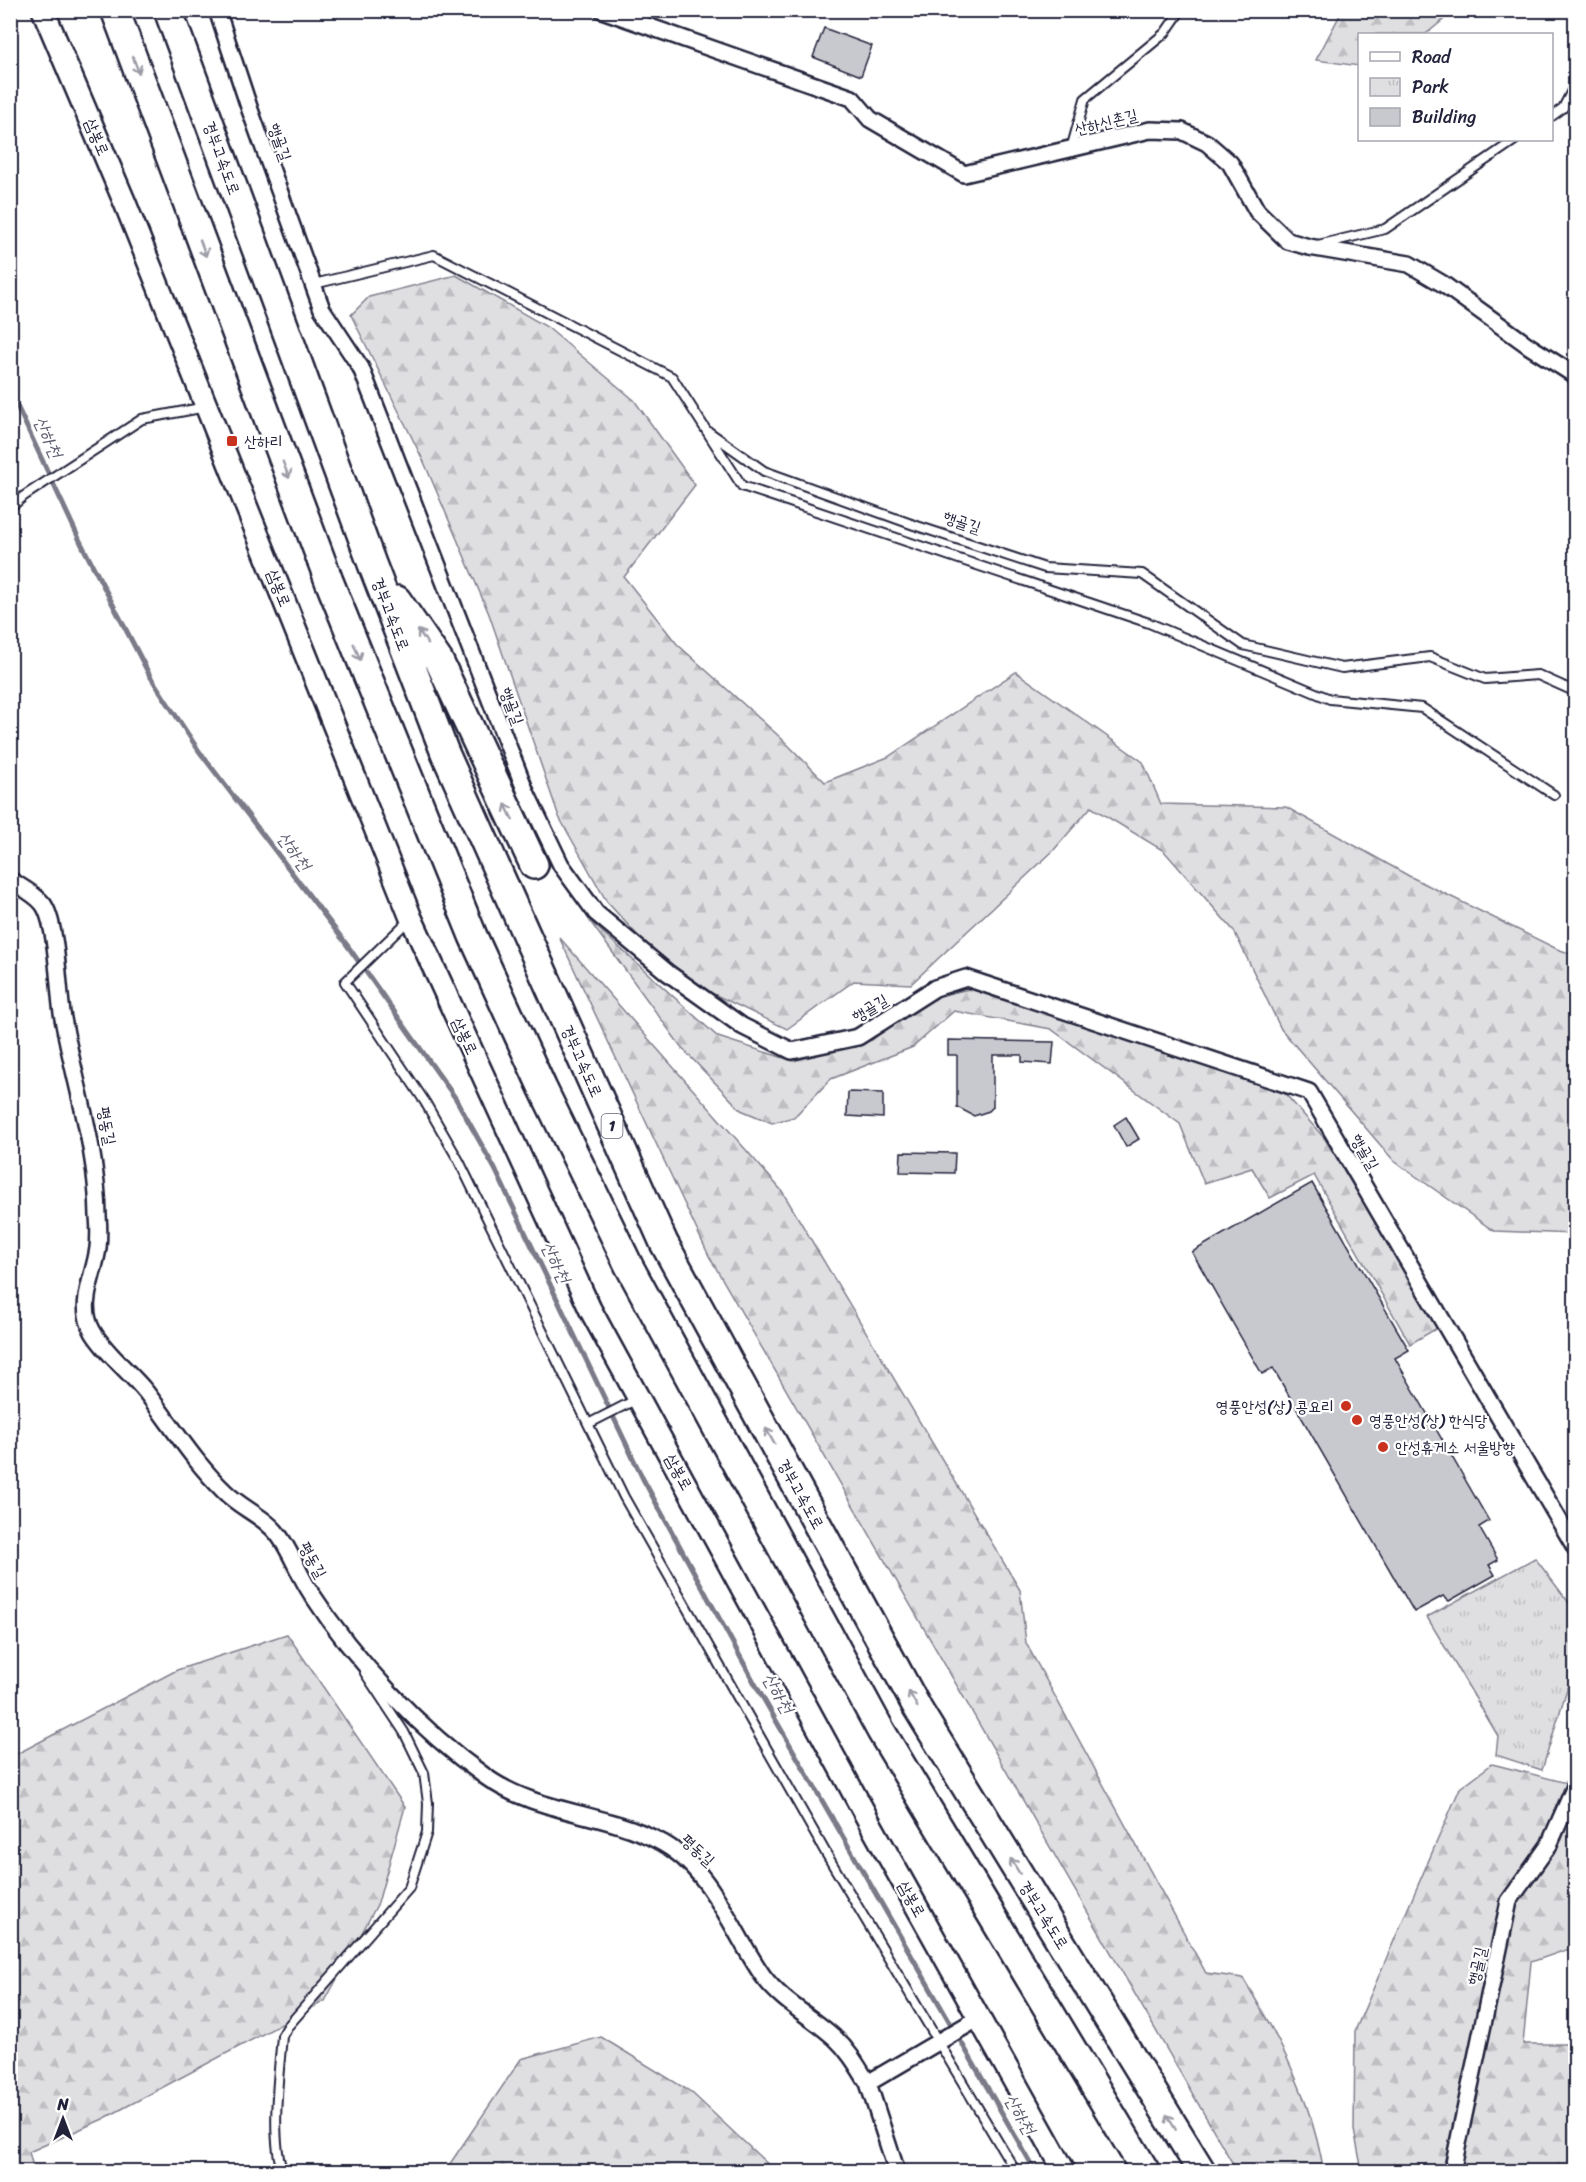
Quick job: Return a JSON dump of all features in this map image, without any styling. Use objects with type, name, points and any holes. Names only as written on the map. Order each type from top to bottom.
[{"type":"highway","points":[[115,10],[333,592],[473,936],[543,1089],[629,1266],[881,1731],[1146,2172]]},
{"type":"highway","name":"경부고속도로","points":[[168,10],[372,564],[445,753],[664,1243],[918,1709],[1202,2172]]},
{"type":"highway","points":[[372,564],[439,660],[534,865]]},
{"type":"main road","name":"삼봉로","points":[[43,10],[206,407],[411,918],[631,1403],[1065,2172]]},
{"type":"street","name":"행골길","points":[[217,10],[250,110],[322,309],[361,368],[526,792],[561,865],[596,913],[668,973],[742,1026],[792,1051],[858,1037],[935,988],[966,978],[1309,1092],[1575,1549]]},
{"type":"street","name":"산하신촌길","points":[[602,10],[852,98],[870,119],[964,174],[1150,130],[1182,131],[1207,143],[1230,164],[1257,211],[1288,241],[1309,247],[1409,264],[1443,284],[1575,376]]},
{"type":"street","name":"평동길","points":[[10,880],[43,904],[51,921],[63,1014],[97,1173],[98,1250],[88,1286],[85,1316],[96,1336],[144,1390],[204,1471],[228,1496],[267,1522],[280,1538],[310,1592],[357,1655],[445,1747],[490,1780],[544,1804],[634,1829],[662,1842],[682,1856],[703,1877],[764,1977],[787,2002],[832,2035],[846,2049],[868,2083]]},
{"type":"street","name":"행골길","points":[[1452,2172],[1509,1901],[1549,1845],[1575,1784]]},
{"type":"street","points":[[897,2172],[868,2083],[980,2018]]},
{"type":"lane","points":[[1071,149],[1085,99],[1165,33],[1181,10]]},
{"type":"lane","points":[[1553,115],[1563,108],[1575,83]]},
{"type":"lane","points":[[1309,247],[1384,229],[1514,141]]},
{"type":"lane","name":"행골길","points":[[314,284],[434,255],[672,377],[706,430],[764,471],[914,525],[1045,568],[1142,574],[1243,645],[1342,668],[1430,657],[1485,680],[1538,675],[1575,692]]},
{"type":"lane","points":[[10,508],[38,487],[142,420],[206,407]]},
{"type":"lane","points":[[706,430],[741,486],[1149,623],[1330,699],[1422,708],[1554,795]]},
{"type":"lane","points":[[411,918],[345,982],[425,1102],[459,1161],[624,1497],[719,1666],[942,2040],[1016,2172]]},
{"type":"lane","points":[[588,1424],[631,1403]]},
{"type":"lane","points":[[283,2172],[278,2161],[276,2141],[282,2036],[288,2026],[409,1888],[426,1832],[428,1803],[424,1773],[404,1731],[366,1677],[357,1655]]},
{"type":"green space","points":[[1342,10],[1454,11],[1427,33],[1358,33],[1358,66],[1316,60]]},
{"type":"green space","points":[[456,275],[547,327],[634,400],[695,485],[624,577],[677,644],[782,739],[825,782],[888,757],[1016,672],[1143,762],[1161,804],[1286,807],[1409,876],[1557,949],[1575,955],[1575,1234],[1494,1231],[1394,1161],[1281,1029],[1234,931],[1164,851],[1091,807],[1053,851],[911,984],[854,981],[787,1029],[674,975],[607,902],[559,817],[489,614],[424,462],[351,315],[369,297]]},
{"type":"green space","points":[[589,920],[718,1037],[793,1061],[872,1040],[935,988],[936,996],[984,986],[1281,1089],[1325,1139],[1439,1327],[1410,1344],[1314,1175],[1270,1198],[1252,1168],[1204,1183],[1180,1124],[1051,1029],[954,1011],[913,1047],[831,1079],[794,1117],[772,1123],[741,1110],[682,1048]]},
{"type":"green space","points":[[559,937],[782,1191],[1020,1590],[1026,1643],[1206,1973],[1243,1978],[1270,2025],[1303,2095],[1324,2171],[1237,2171],[709,1256]]},
{"type":"green space","points":[[1535,1558],[1576,1612],[1575,1663],[1542,1770],[1496,1755],[1498,1736],[1427,1617]]},
{"type":"green space","points":[[287,1634],[405,1807],[378,1903],[325,2001],[103,2119],[29,2152],[34,2171],[11,2172],[11,1757],[177,1670]]},
{"type":"green space","points":[[1492,1764],[1575,1785],[1575,1947],[1531,1962],[1523,2044],[1575,2044],[1575,2171],[1362,2171],[1354,2130],[1355,2031],[1460,1788]]},
{"type":"green space","points":[[601,2037],[691,2092],[775,2171],[445,2171],[521,2059]]},
{"type":"building","points":[[824,28],[872,46],[861,76],[813,57]]},
{"type":"building","points":[[948,1040],[1054,1042],[1052,1064],[1022,1062],[1022,1055],[993,1055],[993,1107],[989,1111],[974,1116],[957,1107],[957,1055],[948,1055]]},
{"type":"building","points":[[848,1092],[883,1093],[883,1118],[847,1116]]},
{"type":"building","points":[[1126,1117],[1139,1139],[1126,1147],[1114,1125]]},
{"type":"building","points":[[901,1152],[955,1153],[954,1173],[900,1172]]},
{"type":"building","name":"안성휴게소 서울방향","points":[[1312,1183],[1409,1350],[1395,1358],[1489,1521],[1479,1527],[1498,1560],[1489,1565],[1495,1575],[1449,1601],[1443,1596],[1414,1612],[1273,1368],[1262,1374],[1192,1252]]},
{"type":"waterway","name":"산하천","points":[[10,391],[81,543],[150,676],[199,751],[347,945],[456,1099],[495,1169],[643,1479],[759,1691],[1036,2172]]},
{"type":"place","name":"산하리","points":[[232,441]]},
{"type":"place","name":"영풍안성(상) 콩요리","points":[[1346,1406]]},
{"type":"place","name":"영풍안성(상) 한식당","points":[[1357,1420]]},
{"type":"place","name":"안성휴게소 서울방향","points":[[1383,1447]]}]
